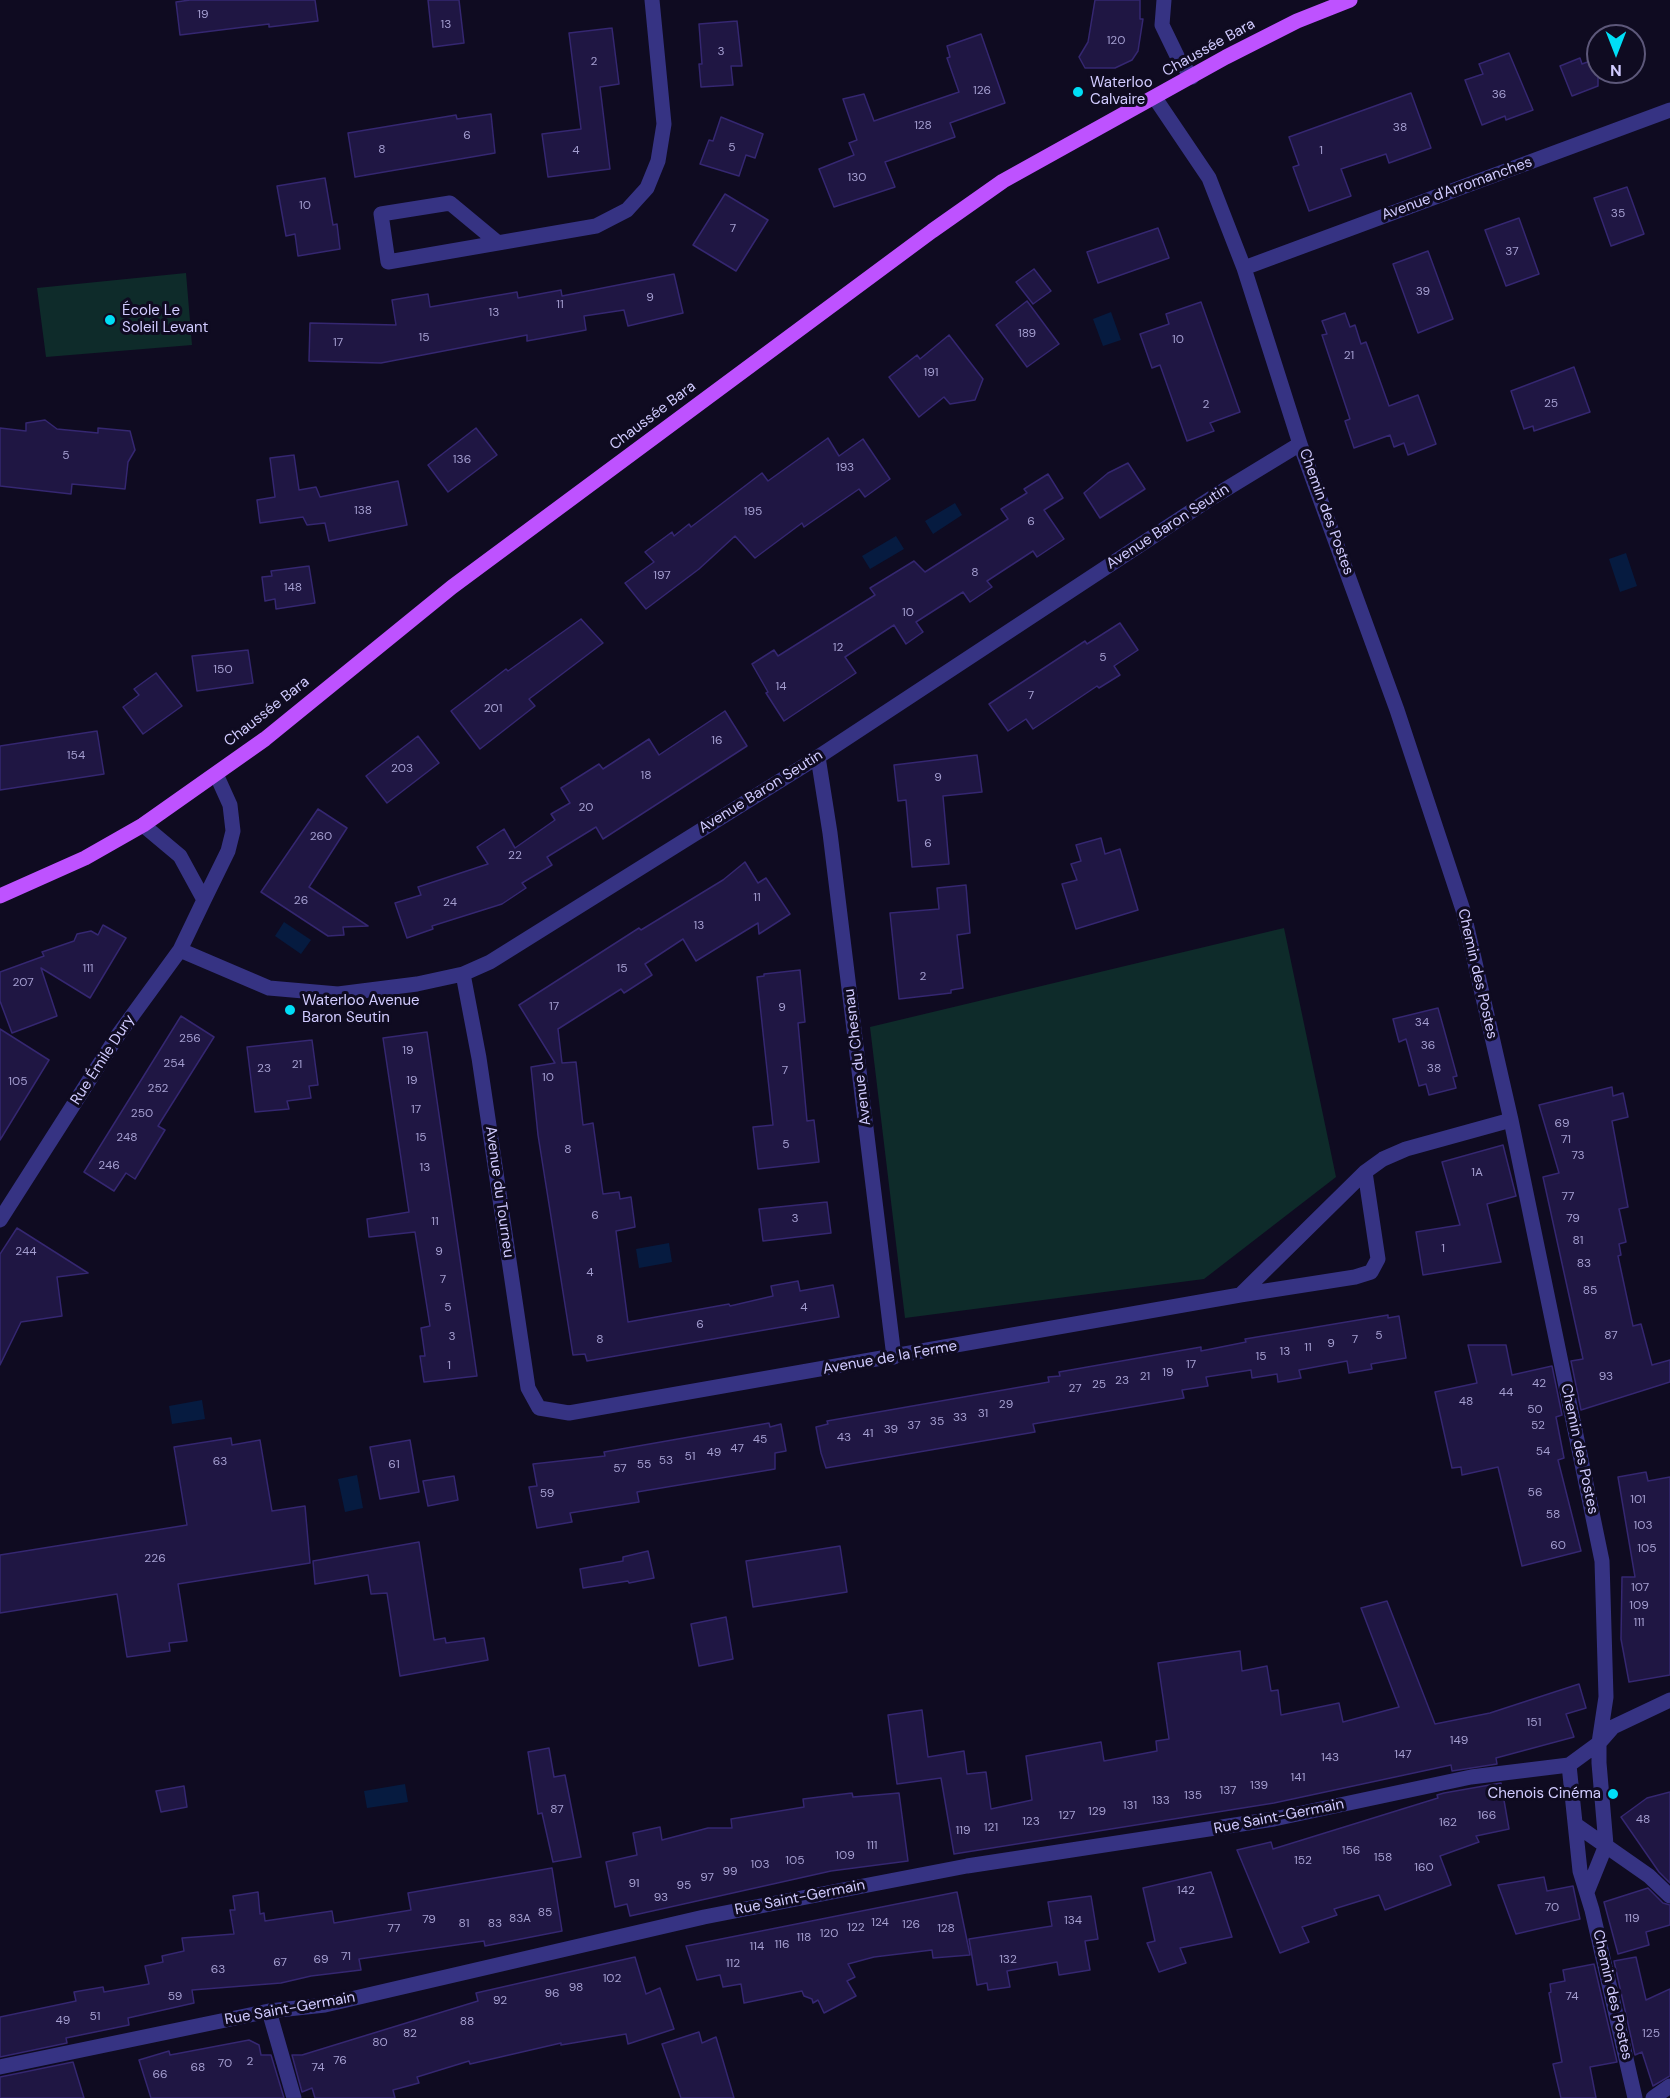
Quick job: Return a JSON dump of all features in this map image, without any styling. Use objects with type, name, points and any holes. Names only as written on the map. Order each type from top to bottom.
[{"type":"main road","name":"Chaussée Bara","points":[[0,896],[85,858],[143,825],[265,740],[453,587],[932,231],[1003,181],[1226,57],[1297,21],[1350,0]]},
{"type":"street","points":[[497,242],[450,203],[381,214],[388,262],[596,226],[627,210],[647,188],[658,161],[664,124],[652,0]]},
{"type":"street","points":[[1164,0],[1162,25],[1179,60],[1192,77]]},
{"type":"street","name":"Chemin des Postes","points":[[1155,98],[1209,178],[1244,268],[1300,444],[1397,710],[1463,910],[1511,1120],[1602,1561],[1606,1697],[1599,1743],[1600,1797],[1606,1845],[1587,1892]]},
{"type":"street","name":"Avenue d'Arromanches","points":[[1244,268],[1670,110]]},
{"type":"street","name":"Avenue Baron Seutin","points":[[180,950],[269,988],[338,994],[417,984],[463,974],[514,948],[818,757],[1213,497],[1300,444]]},
{"type":"street","name":"Avenue du Chesnau","points":[[818,757],[832,845],[894,1357]]},
{"type":"street","name":"Rue Émile Dury","points":[[0,1220],[118,1035],[180,950],[228,851],[232,831],[230,805],[216,774]]},
{"type":"street","points":[[143,825],[180,855],[204,900]]},
{"type":"street","name":"Avenue du Tourneu","points":[[463,974],[479,1058],[528,1388],[539,1408]]},
{"type":"street","points":[[1240,1295],[1365,1172],[1383,1159],[1406,1149],[1511,1120]]},
{"type":"street","name":"Avenue de la Ferme","points":[[539,1408],[569,1413],[1371,1272],[1378,1260],[1365,1172]]},
{"type":"street","name":"Rue Saint-Germain","points":[[0,2067],[268,2011],[325,2005],[704,1917],[967,1866],[1263,1821],[1471,1777],[1569,1765],[1599,1743],[1613,1727],[1670,1700]]},
{"type":"street","name":"Chemin des Postes","points":[[1569,1765],[1580,1871],[1587,1892],[1635,2098]]},
{"type":"street","points":[[1576,1825],[1649,1876],[1670,1896]]},
{"type":"street","points":[[268,2011],[294,2098]]},
{"type":"street","points":[[1653,2098],[1670,2086]]},
{"type":"green space","points":[[186,273],[192,345],[46,357],[37,288]]},
{"type":"green space","points":[[1284,928],[1336,1177],[1204,1279],[905,1318],[870,1027]]},
{"type":"water","points":[[1111,312],[1121,340],[1103,346],[1093,319]]},
{"type":"water","points":[[955,503],[962,515],[933,534],[925,521]]},
{"type":"water","points":[[896,536],[904,549],[870,569],[862,556]]},
{"type":"water","points":[[1626,553],[1637,586],[1620,592],[1609,559]]},
{"type":"water","points":[[284,922],[311,940],[301,954],[275,936]]},
{"type":"water","points":[[669,1243],[672,1262],[639,1268],[636,1249]]},
{"type":"water","points":[[202,1400],[205,1419],[172,1424],[169,1406]]},
{"type":"water","points":[[357,1475],[363,1508],[345,1512],[338,1479]]},
{"type":"water","points":[[405,1784],[408,1802],[367,1808],[364,1791]]},
{"type":"building","points":[[315,0],[318,21],[269,27],[269,24],[180,35],[176,2]]},
{"type":"building","points":[[428,0],[459,0],[464,43],[433,47]]},
{"type":"building","points":[[1095,0],[1140,0],[1140,19],[1143,19],[1138,51],[1132,60],[1115,68],[1085,68],[1079,57],[1088,42]]},
{"type":"building","points":[[737,21],[742,66],[731,66],[733,85],[701,87],[699,24]]},
{"type":"building","points":[[612,28],[619,84],[600,87],[610,169],[548,177],[542,134],[581,129],[569,33]]},
{"type":"building","points":[[981,34],[1005,103],[950,123],[955,137],[885,162],[895,187],[834,207],[819,169],[854,155],[849,143],[857,140],[843,99],[864,94],[874,121],[959,92],[947,58],[950,57],[947,46]]},
{"type":"building","points":[[1509,53],[1533,110],[1506,120],[1505,116],[1482,125],[1465,80],[1483,74],[1479,64]]},
{"type":"building","points":[[1580,58],[1582,64],[1586,62],[1586,84],[1598,84],[1598,86],[1572,96],[1560,66]]},
{"type":"building","points":[[1411,93],[1431,148],[1389,163],[1386,154],[1341,169],[1351,196],[1309,211],[1293,167],[1299,165],[1289,137]]},
{"type":"building","points":[[491,114],[495,153],[355,177],[348,133],[456,115],[457,119]]},
{"type":"building","points":[[721,117],[763,134],[755,158],[746,155],[739,176],[700,164],[709,140],[713,141]]},
{"type":"building","points":[[325,178],[333,225],[337,224],[340,249],[298,256],[295,234],[286,236],[277,186]]},
{"type":"building","points":[[1627,187],[1644,234],[1611,246],[1594,198]]},
{"type":"building","points":[[725,194],[768,220],[736,271],[693,245]]},
{"type":"building","points":[[1519,218],[1539,274],[1506,286],[1485,230]]},
{"type":"building","points":[[1158,228],[1169,258],[1098,283],[1087,252]]},
{"type":"building","points":[[1428,251],[1453,319],[1418,333],[1393,264]]},
{"type":"building","points":[[1034,269],[1051,291],[1033,304],[1016,282]]},
{"type":"building","points":[[674,274],[683,313],[628,326],[624,310],[584,316],[586,330],[527,341],[527,335],[381,363],[309,361],[310,323],[396,325],[392,300],[428,294],[430,307],[517,292],[518,298],[561,290],[562,296]]},
{"type":"building","points":[[1027,301],[1059,344],[1027,367],[996,325]]},
{"type":"building","points":[[1201,302],[1240,412],[1210,423],[1214,431],[1187,441],[1160,365],[1152,368],[1140,334],[1169,324],[1166,314]]},
{"type":"building","points":[[1345,313],[1350,327],[1355,325],[1361,344],[1366,342],[1389,406],[1418,395],[1436,444],[1408,455],[1404,443],[1394,447],[1390,435],[1354,448],[1345,421],[1350,419],[1322,335],[1327,334],[1322,321]]},
{"type":"building","points":[[949,335],[983,379],[975,400],[950,404],[944,397],[919,417],[889,377],[917,355],[920,359]]},
{"type":"building","points":[[1574,367],[1590,412],[1534,431],[1533,426],[1524,429],[1511,391]]},
{"type":"building","points":[[45,420],[57,429],[98,433],[98,428],[130,431],[135,450],[128,462],[125,489],[72,484],[71,494],[0,486],[0,428],[26,431],[26,423]]},
{"type":"building","points":[[476,428],[497,455],[448,492],[428,465]]},
{"type":"building","points":[[828,438],[839,456],[863,439],[890,479],[865,497],[859,489],[804,527],[802,523],[755,558],[735,536],[699,569],[646,609],[625,583],[654,562],[645,552],[672,532],[674,536],[689,524],[691,527],[762,473],[768,481]]},
{"type":"building","points":[[294,455],[299,490],[316,487],[320,497],[398,481],[407,525],[329,541],[325,523],[307,525],[303,517],[260,523],[257,500],[275,497],[270,458]]},
{"type":"building","points":[[1128,463],[1145,489],[1100,518],[1084,493],[1108,473]]},
{"type":"building","points":[[1048,474],[1063,498],[1044,510],[1064,539],[1037,557],[1033,551],[987,581],[992,587],[970,602],[963,592],[916,622],[923,632],[906,644],[894,625],[845,657],[856,673],[784,721],[766,693],[768,692],[752,664],[774,650],[778,656],[875,595],[870,588],[914,561],[925,572],[1008,519],[1001,509],[1027,493],[1024,489]]},
{"type":"building","points":[[309,566],[315,603],[276,609],[275,599],[265,601],[262,577],[272,576],[271,571]]},
{"type":"building","points":[[581,619],[603,643],[529,699],[535,706],[480,749],[451,711],[506,669],[508,671]]},
{"type":"building","points":[[1120,623],[1138,650],[1114,666],[1120,675],[1099,688],[1097,686],[1033,729],[1026,719],[1008,731],[989,704],[1085,641],[1087,644]]},
{"type":"building","points":[[248,650],[253,683],[197,691],[192,656]]},
{"type":"building","points":[[156,673],[182,706],[143,734],[123,707],[139,695],[134,689]]},
{"type":"building","points":[[725,711],[747,746],[603,839],[596,827],[547,857],[552,865],[522,883],[526,888],[502,904],[432,926],[433,929],[407,938],[395,903],[421,895],[418,887],[488,864],[477,847],[504,829],[515,848],[555,820],[551,814],[570,803],[561,788],[599,764],[603,769],[649,739],[659,755]]},
{"type":"building","points":[[97,731],[104,774],[0,790],[0,746]]},
{"type":"building","points":[[418,736],[439,763],[387,803],[366,776]]},
{"type":"building","points":[[977,755],[982,792],[943,796],[949,864],[912,867],[906,800],[898,801],[894,765]]},
{"type":"building","points":[[318,809],[347,828],[309,887],[368,926],[343,927],[344,935],[328,936],[261,892]]},
{"type":"building","points":[[1101,838],[1105,854],[1120,849],[1138,910],[1076,929],[1062,884],[1077,880],[1071,864],[1081,861],[1076,845]]},
{"type":"building","points":[[745,862],[758,883],[766,878],[790,914],[759,934],[758,923],[696,961],[683,939],[645,964],[652,975],[624,993],[621,989],[558,1029],[562,1063],[576,1062],[583,1125],[593,1123],[603,1194],[619,1192],[620,1199],[631,1197],[635,1227],[616,1231],[628,1322],[729,1304],[730,1306],[773,1296],[771,1286],[798,1281],[800,1291],[833,1285],[839,1317],[587,1361],[585,1354],[573,1355],[538,1135],[531,1067],[555,1063],[519,1005],[639,928],[641,930],[723,880]]},
{"type":"building","points":[[966,885],[970,933],[957,935],[963,988],[951,990],[951,993],[899,999],[890,913],[939,909],[937,888]]},
{"type":"building","points":[[103,925],[126,938],[90,998],[41,968],[57,1016],[12,1033],[0,1001],[0,972],[44,956],[42,952],[74,941],[77,934],[91,931],[98,935]]},
{"type":"building","points":[[800,970],[805,1022],[798,1023],[807,1121],[814,1120],[819,1162],[758,1169],[753,1127],[773,1125],[757,977],[764,976],[764,974]]},
{"type":"building","points":[[1438,1008],[1457,1076],[1453,1077],[1456,1088],[1429,1095],[1426,1084],[1419,1086],[1406,1039],[1399,1042],[1393,1019]]},
{"type":"building","points":[[181,1016],[214,1037],[158,1126],[165,1130],[135,1179],[126,1173],[114,1191],[84,1172]]},
{"type":"building","points":[[0,1029],[49,1060],[0,1140]]},
{"type":"building","points":[[427,1032],[477,1376],[424,1382],[420,1356],[425,1356],[421,1328],[430,1326],[415,1232],[369,1237],[367,1219],[409,1212],[383,1038]]},
{"type":"building","points":[[312,1040],[318,1085],[309,1086],[311,1098],[287,1101],[289,1109],[255,1112],[247,1047]]},
{"type":"building","points":[[1612,1087],[1613,1096],[1623,1093],[1628,1117],[1612,1121],[1628,1207],[1619,1209],[1626,1242],[1619,1244],[1621,1255],[1618,1256],[1633,1326],[1641,1324],[1652,1365],[1670,1360],[1670,1382],[1581,1410],[1571,1361],[1583,1359],[1543,1177],[1559,1173],[1539,1105]]},
{"type":"building","points":[[1503,1145],[1516,1196],[1487,1204],[1501,1262],[1423,1275],[1416,1232],[1460,1225],[1442,1162]]},
{"type":"building","points":[[827,1202],[831,1233],[763,1241],[759,1209]]},
{"type":"building","points":[[17,1228],[88,1273],[57,1277],[62,1316],[21,1322],[0,1365],[0,1254]]},
{"type":"building","points":[[1388,1315],[1388,1318],[1399,1316],[1406,1358],[1371,1364],[1372,1369],[1349,1373],[1347,1361],[1299,1370],[1301,1378],[1278,1382],[1277,1374],[1252,1378],[1251,1370],[1206,1377],[1208,1386],[1182,1390],[1184,1398],[1033,1424],[1035,1432],[826,1468],[821,1453],[816,1427],[828,1424],[827,1421],[1049,1382],[1048,1377],[1060,1376],[1059,1372],[1201,1347],[1201,1351],[1246,1342],[1245,1339]]},
{"type":"building","points":[[1468,1345],[1506,1345],[1512,1375],[1552,1366],[1562,1415],[1556,1417],[1564,1458],[1558,1460],[1581,1551],[1522,1566],[1498,1467],[1462,1475],[1461,1467],[1452,1468],[1435,1392],[1477,1383]]},
{"type":"building","points":[[769,1423],[770,1427],[781,1424],[786,1451],[775,1453],[775,1469],[637,1492],[639,1502],[570,1513],[572,1522],[537,1528],[529,1487],[537,1486],[533,1464],[605,1456],[604,1452]]},
{"type":"building","points":[[231,1438],[232,1445],[260,1440],[272,1511],[305,1506],[310,1563],[178,1584],[187,1641],[169,1643],[170,1651],[127,1657],[117,1594],[0,1613],[0,1555],[187,1525],[174,1447]]},
{"type":"building","points":[[410,1440],[419,1492],[380,1499],[370,1447]]},
{"type":"building","points":[[1646,1472],[1648,1481],[1670,1477],[1670,1675],[1629,1682],[1621,1639],[1622,1577],[1635,1577],[1618,1477]]},
{"type":"building","points":[[454,1476],[458,1500],[428,1506],[423,1481]]},
{"type":"building","points":[[419,1542],[434,1640],[445,1638],[446,1643],[484,1638],[488,1660],[400,1676],[387,1593],[371,1594],[368,1575],[315,1584],[313,1561]]},
{"type":"building","points":[[840,1546],[847,1592],[753,1607],[746,1561]]},
{"type":"building","points":[[648,1551],[654,1578],[583,1588],[580,1569],[623,1561],[623,1557]]},
{"type":"building","points":[[1387,1601],[1435,1724],[1490,1713],[1579,1684],[1586,1708],[1566,1714],[1574,1737],[1496,1758],[1497,1764],[1452,1771],[1451,1765],[1274,1803],[954,1854],[941,1778],[897,1784],[888,1715],[922,1710],[928,1757],[964,1751],[967,1774],[986,1772],[991,1809],[1032,1800],[1026,1756],[1101,1742],[1104,1761],[1157,1751],[1156,1741],[1169,1739],[1158,1663],[1240,1651],[1242,1671],[1267,1666],[1271,1691],[1278,1690],[1281,1715],[1339,1703],[1343,1722],[1399,1707],[1361,1608]]},
{"type":"building","points":[[726,1617],[733,1659],[699,1666],[691,1624]]},
{"type":"building","points":[[549,1748],[554,1777],[565,1775],[581,1857],[553,1862],[542,1813],[538,1814],[528,1752]]},
{"type":"building","points":[[1501,1783],[1509,1829],[1476,1836],[1479,1842],[1440,1856],[1451,1885],[1385,1910],[1379,1895],[1334,1909],[1337,1915],[1302,1927],[1309,1942],[1280,1953],[1237,1850],[1271,1842],[1273,1849],[1438,1798],[1437,1795]]},
{"type":"building","points":[[184,1786],[187,1807],[161,1812],[156,1791]]},
{"type":"building","points":[[1670,1792],[1670,1883],[1659,1872],[1621,1817],[1647,1798]]},
{"type":"building","points":[[852,1793],[853,1797],[899,1793],[908,1861],[831,1871],[630,1916],[627,1904],[615,1907],[606,1862],[637,1855],[633,1833],[660,1827],[662,1840],[708,1828],[732,1828],[731,1819],[804,1807],[803,1799]]},
{"type":"building","points":[[552,1868],[562,1931],[485,1946],[484,1941],[359,1959],[361,1970],[311,1976],[281,1983],[192,1990],[194,2003],[128,2018],[129,2025],[66,2038],[67,2043],[0,2057],[0,2017],[76,2001],[74,1992],[103,1987],[104,1992],[149,1984],[145,1966],[163,1962],[162,1956],[184,1951],[182,1938],[234,1934],[230,1910],[235,1910],[233,1896],[258,1892],[260,1914],[264,1913],[265,1921],[332,1911],[334,1923],[411,1910],[408,1893]]},
{"type":"building","points":[[1211,1872],[1232,1937],[1180,1948],[1186,1963],[1159,1972],[1147,1943],[1155,1941],[1143,1888]]},
{"type":"building","points":[[1544,1877],[1547,1891],[1573,1886],[1580,1919],[1516,1934],[1498,1885]]},
{"type":"building","points":[[1648,1888],[1663,1903],[1670,1905],[1670,1925],[1646,1932],[1649,1945],[1618,1954],[1604,1902]]},
{"type":"building","points":[[957,1892],[970,1955],[933,1958],[932,1950],[874,1957],[848,1964],[855,1977],[847,1981],[856,1996],[824,2013],[818,2000],[813,2003],[812,1999],[804,1996],[802,1991],[744,2003],[741,1984],[723,1987],[720,1975],[697,1980],[686,1946]]},
{"type":"building","points":[[1091,1896],[1098,1939],[1085,1941],[1090,1970],[1059,1975],[1057,1962],[1007,1971],[1010,1987],[988,1990],[987,1983],[977,1985],[969,1939],[1052,1926],[1048,1902]]},
{"type":"building","points":[[635,1957],[646,1994],[660,1988],[674,2029],[628,2044],[626,2034],[561,2045],[561,2043],[470,2064],[469,2061],[417,2077],[419,2083],[393,2090],[395,2098],[315,2098],[312,2088],[302,2092],[292,2055],[302,2055],[478,2001],[476,1993]]},
{"type":"building","points":[[1636,1957],[1646,2000],[1670,1989],[1670,2076],[1653,2086],[1642,2052],[1635,2055],[1614,1961]]},
{"type":"building","points":[[1594,1964],[1617,2062],[1590,2067],[1596,2098],[1561,2098],[1553,2064],[1562,2062],[1549,1993],[1551,1992],[1550,1984],[1565,1981],[1563,1970]]},
{"type":"building","points":[[699,2032],[702,2043],[716,2037],[734,2098],[681,2098],[662,2044]]},
{"type":"building","points":[[249,2040],[259,2045],[261,2055],[271,2055],[284,2098],[151,2098],[139,2060],[169,2051],[170,2055]]},
{"type":"building","points":[[73,2062],[84,2098],[0,2098],[0,2077]]},
{"type":"place","name":"Waterloo Calvaire","points":[[1078,92]]},
{"type":"place","name":"École Le Soleil Levant","points":[[110,320]]},
{"type":"place","name":"Waterloo Avenue Baron Seutin","points":[[290,1010]]},
{"type":"place","name":"Chenois Cinéma","points":[[1613,1794]]}]
